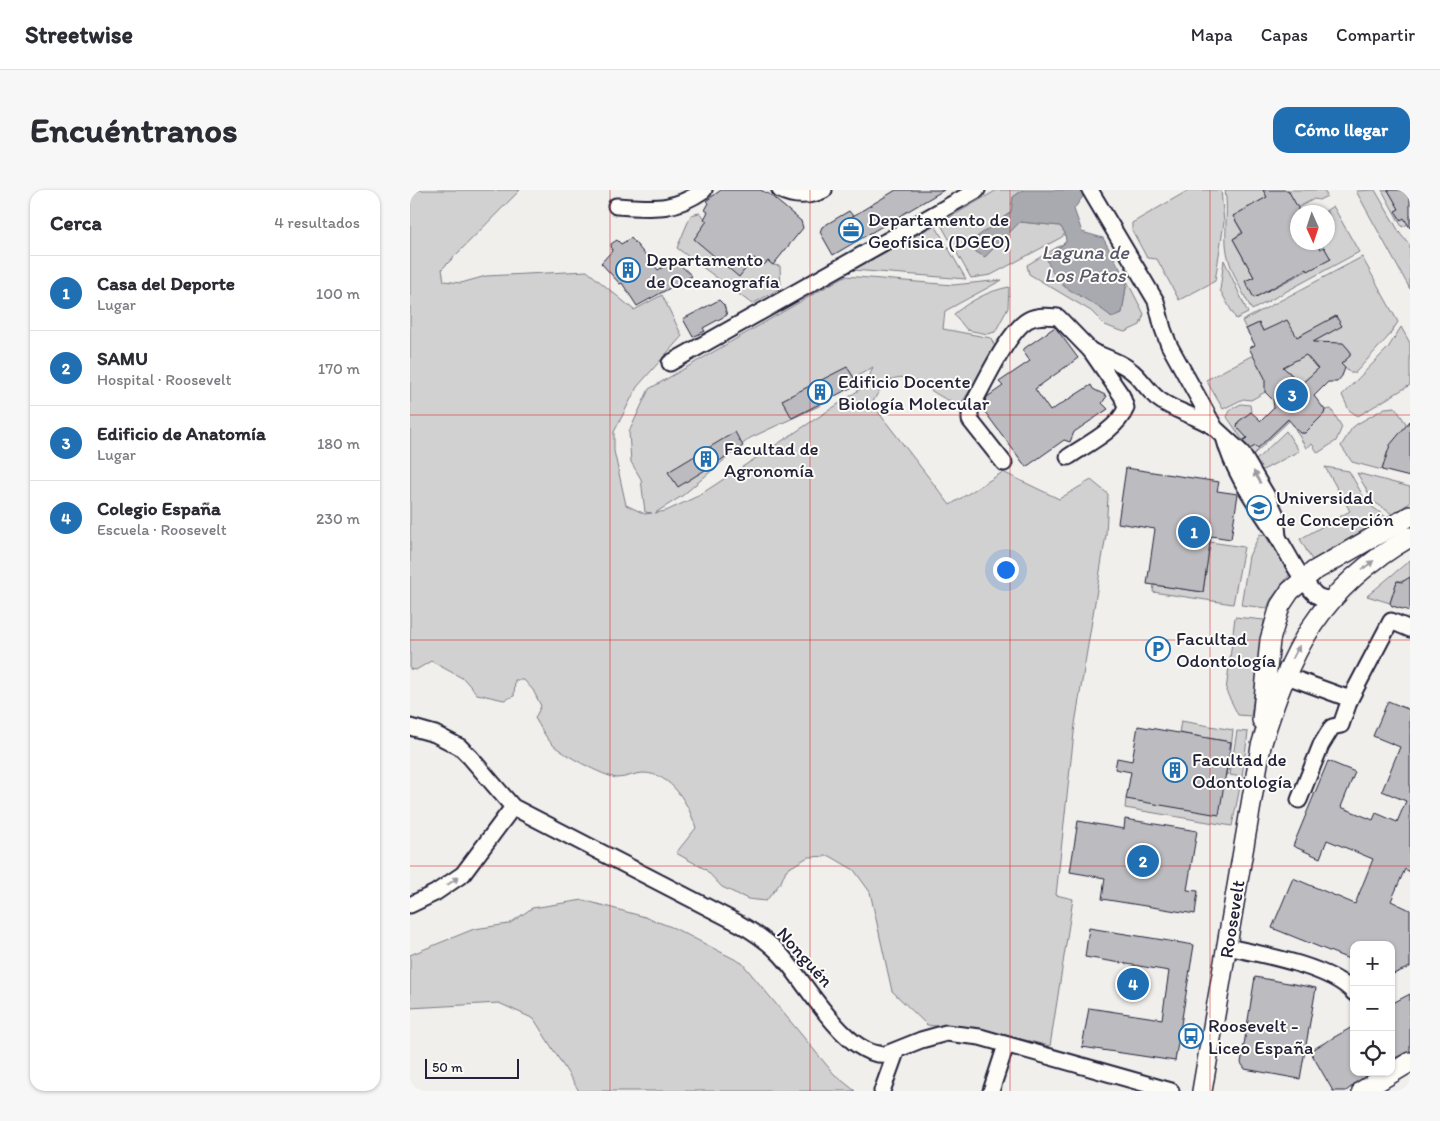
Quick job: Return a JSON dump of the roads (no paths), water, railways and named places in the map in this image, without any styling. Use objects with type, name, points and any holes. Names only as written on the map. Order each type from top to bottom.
[{"type":"main road","name":"Roosevelt","points":[[1202,1091],[1261,746],[1263,690],[1270,640],[1284,599],[1303,579],[1410,516]]},
{"type":"main road","name":"Roosevelt","points":[[1261,746],[1284,675],[1309,631],[1324,597],[1364,567],[1410,537]]},
{"type":"main road","points":[[1374,1088],[1410,1062]]},
{"type":"street","points":[[616,206],[665,208],[678,204],[704,190]]},
{"type":"street","points":[[780,190],[788,194],[814,195],[824,190]]},
{"type":"street","points":[[670,363],[977,190]]},
{"type":"street","points":[[1090,190],[1156,301],[1163,329],[1170,345],[1220,433],[1230,459],[1303,579],[1324,597]]},
{"type":"street","points":[[1004,463],[970,420],[970,410],[1009,340],[1018,328],[1029,319],[1042,316],[1058,317],[1091,352],[1122,396],[1126,408],[1123,416],[1114,424],[1068,457]]},
{"type":"street","points":[[1091,352],[1121,363],[1135,373],[1157,398],[1172,407],[1197,417],[1220,433]]},
{"type":"street","points":[[1299,800],[1321,745],[1332,727],[1341,725],[1350,699],[1391,621],[1410,629]]},
{"type":"street","points":[[1284,675],[1350,699]]},
{"type":"street","name":"Nonguén","points":[[410,727],[435,734],[460,747],[513,807],[754,932],[773,946],[792,966],[852,1044],[878,1055],[896,1052],[921,1040],[946,1034],[980,1037],[1170,1091]]},
{"type":"street","points":[[410,905],[435,893],[463,874],[513,807]]},
{"type":"street","points":[[1227,947],[1278,957],[1345,982],[1350,988]]},
{"type":"street","points":[[991,1091],[1006,1045]]},
{"type":"street","points":[[882,1091],[896,1052]]},
{"type":"water","name":"Laguna de Los Patos","points":[[1023,190],[1081,190],[1084,195],[1074,209],[1082,232],[1103,238],[1127,281],[1122,313],[1112,317],[1062,285],[1056,278],[1047,257],[1066,242],[1065,233],[1060,226],[1020,222],[985,257],[976,252],[974,239],[1011,212],[1013,197]]},
{"type":"place","name":"Departamento de Geofísica (DGEO)","points":[[851,230]]},
{"type":"place","name":"Departamento de Oceanografía","points":[[628,270]]},
{"type":"place","name":"Edificio Docente Biología Molecular","points":[[820,392]]},
{"type":"place","name":"Edificio de Anatomía","points":[[1292,395]]},
{"type":"place","name":"Facultad de Agronomía","points":[[706,459]]},
{"type":"place","name":"Universidad de Concepción","points":[[1259,508]]},
{"type":"place","name":"Casa del Deporte","points":[[1194,532]]},
{"type":"place","name":"Facultad Odontología","points":[[1158,649]]},
{"type":"place","name":"Facultad de Odontología","points":[[1175,770]]},
{"type":"place","name":"SAMU","points":[[1143,861]]},
{"type":"place","name":"Colegio España","points":[[1133,984]]},
{"type":"place","name":"Roosevelt - Liceo España","points":[[1191,1036]]}]
